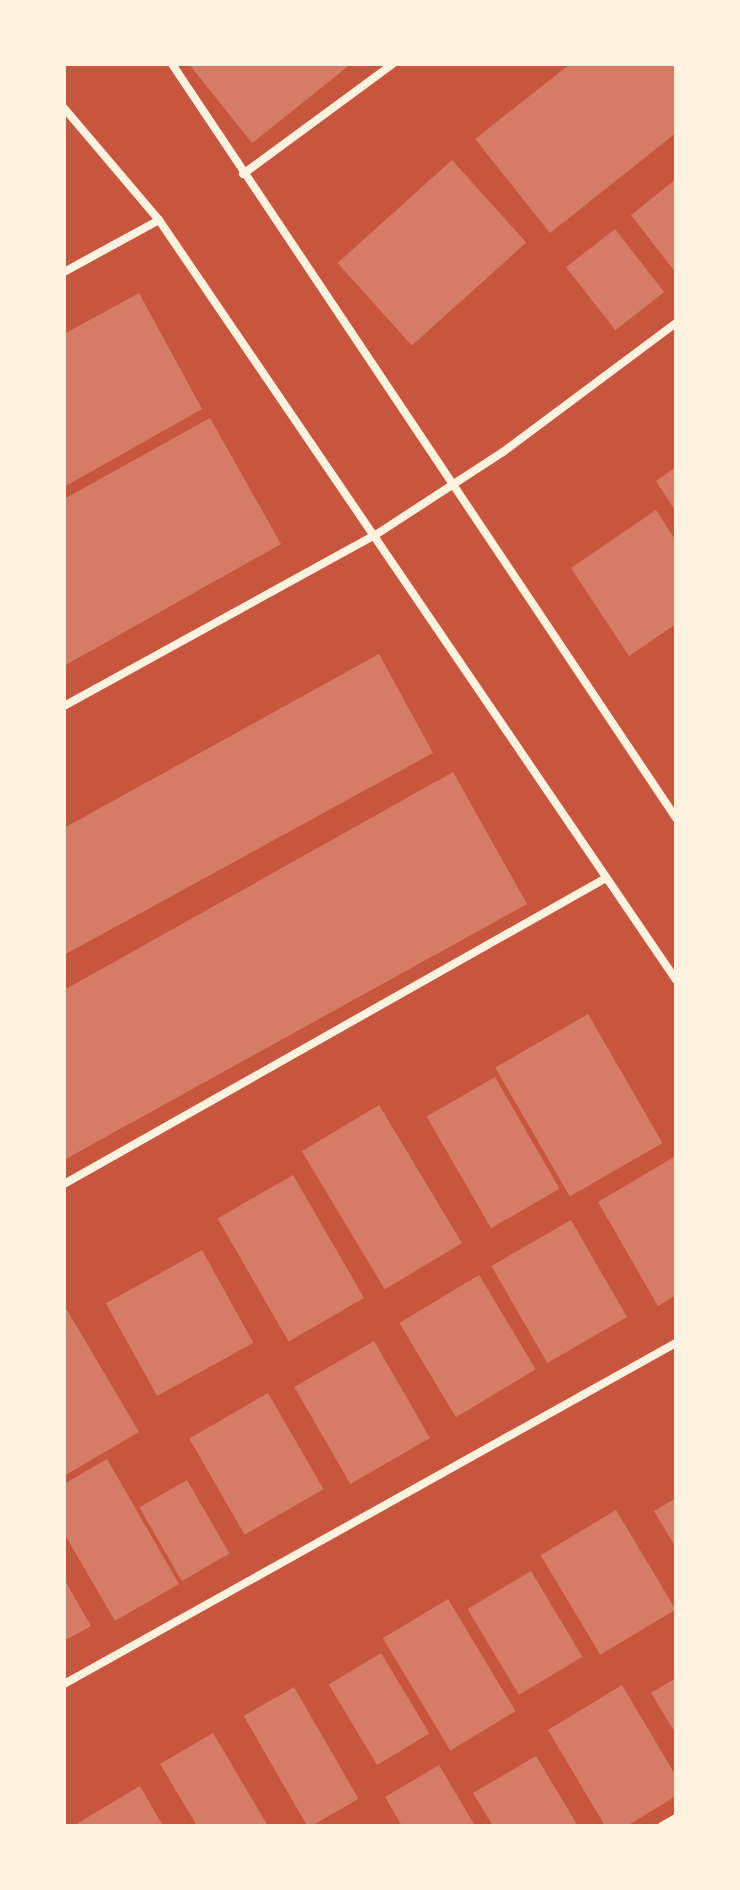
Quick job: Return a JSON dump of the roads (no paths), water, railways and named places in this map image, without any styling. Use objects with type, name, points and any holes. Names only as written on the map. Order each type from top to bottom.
[{"type":"street","points":[[172,64],[451,487],[676,818]]},
{"type":"street","points":[[243,174],[393,64]]},
{"type":"street","points":[[64,108],[159,220],[377,534],[676,980]]},
{"type":"street","points":[[64,272],[159,220]]},
{"type":"street","points":[[64,706],[377,534],[451,487],[676,323]]},
{"type":"street","points":[[64,1184],[606,878]]},
{"type":"street","points":[[64,1684],[676,1343]]},
{"type":"street","points":[[662,1826],[676,1818]]}]
